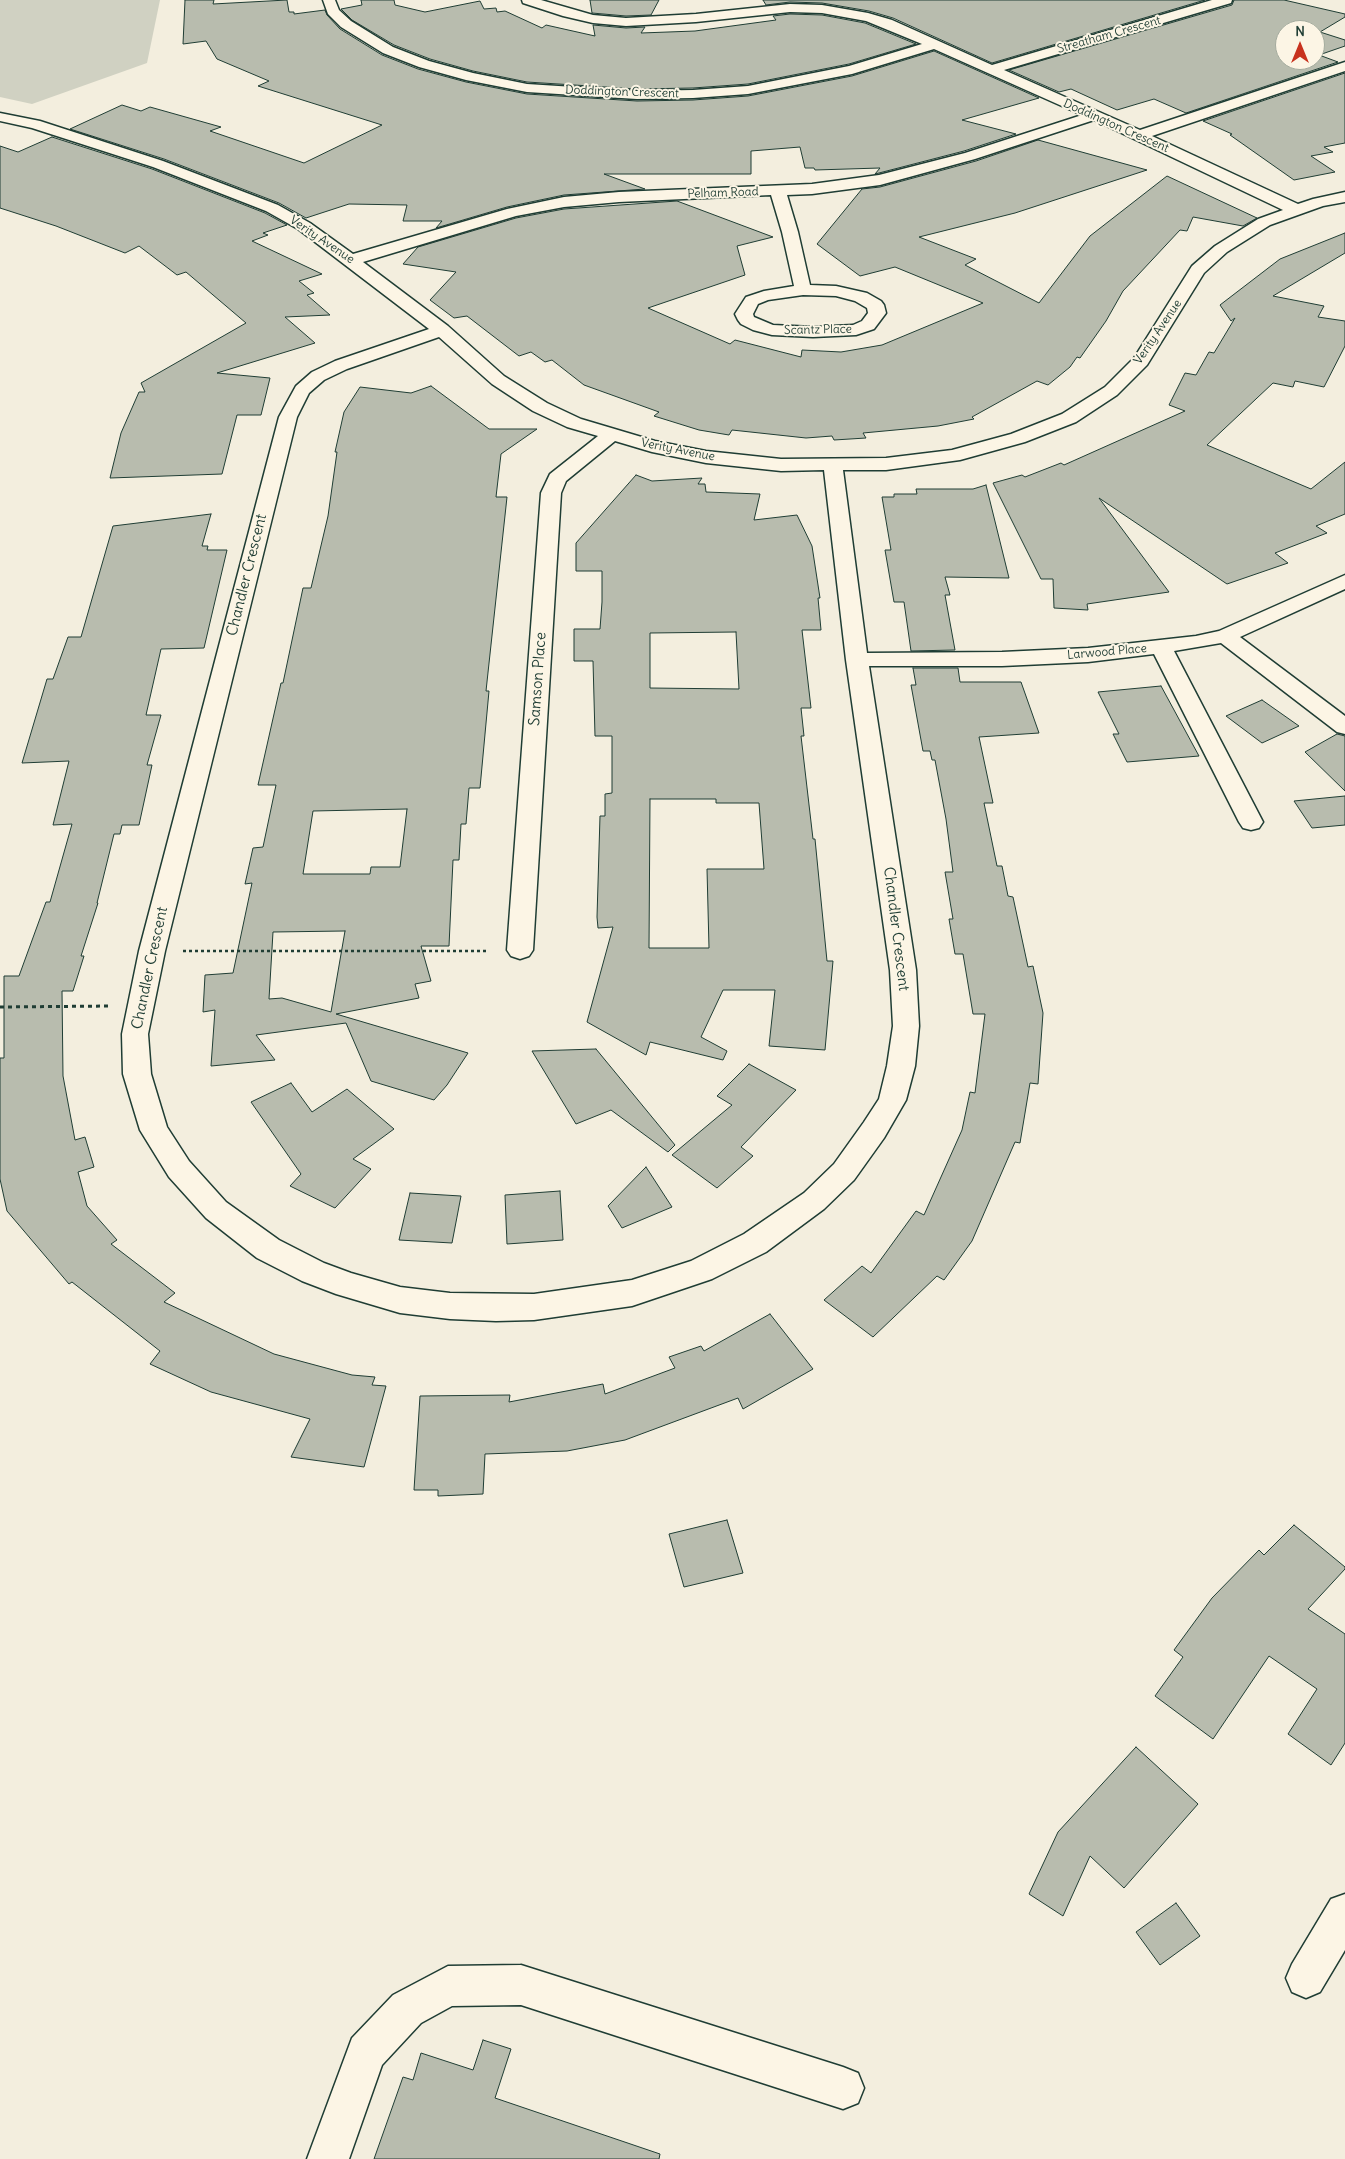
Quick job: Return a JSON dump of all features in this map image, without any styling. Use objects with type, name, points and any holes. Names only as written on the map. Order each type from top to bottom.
[{"type":"street","name":"Doddington Crescent","points":[[330,0],[334,11],[351,28],[388,50],[424,64],[472,77],[527,88],[580,92],[637,95],[693,94],[748,90],[852,70],[935,44]]},
{"type":"street","name":"Doddington Crescent","points":[[528,0],[563,12],[626,22],[686,19],[760,10],[822,9],[868,17],[935,44],[1139,135],[1297,210]]},
{"type":"street","name":"Streatham Crescent","points":[[992,70],[1226,0]]},
{"type":"street","points":[[1139,135],[1345,66]]},
{"type":"street","name":"Pelham Road","points":[[352,260],[513,212],[556,203],[619,197],[778,192],[849,185],[898,175],[970,156],[1093,116]]},
{"type":"street","name":"Verity Avenue","points":[[0,117],[35,124],[158,164],[240,194],[272,208],[352,260],[442,330],[498,380],[523,396],[574,423],[652,446],[706,458],[781,465],[886,464],[953,456],[1018,438],[1069,418],[1111,391],[1141,361],[1198,270],[1221,249],[1264,222],[1319,202],[1345,197]]},
{"type":"street","points":[[778,192],[790,232],[803,290]]},
{"type":"street","name":"Scantz Place","points":[[803,290],[836,291],[861,297],[875,305],[877,314],[868,325],[856,330],[813,332],[787,332],[759,326],[747,320],[744,314],[752,301],[764,296],[803,290]]},
{"type":"street","name":"Chandler Crescent","points":[[442,330],[340,365],[318,376],[302,390],[288,417],[152,951],[135,1034],[137,1074],[154,1130],[178,1169],[216,1210],[268,1249],[313,1272],[347,1286],[400,1300],[450,1306],[534,1307],[632,1293],[700,1270],[755,1243],[814,1201],[844,1172],[874,1130],[892,1100],[902,1066],[906,1026],[903,970],[856,660],[833,466]]},
{"type":"street","name":"Samson Place","points":[[520,950],[551,493],[558,478],[611,435]]},
{"type":"street","name":"Larwood Place","points":[[856,660],[1002,660],[1088,655],[1161,647],[1225,636],[1345,581]]},
{"type":"street","points":[[1225,636],[1345,727]]},
{"type":"street","points":[[1161,647],[1251,822]]},
{"type":"street","points":[[1306,1978],[1345,1913]]},
{"type":"street","points":[[328,2159],[366,2052],[407,2009],[448,1986],[521,1984],[843,2088]]},
{"type":"path","points":[[152,951],[520,950]]},
{"type":"path","points":[[0,1007],[140,1006]]},
{"type":"shaded area","points":[[0,0],[160,0],[147,63],[32,104],[0,97]]},
{"type":"building","points":[[185,0],[214,0],[213,4],[287,0],[289,12],[294,12],[294,14],[325,10],[327,15],[340,29],[382,55],[418,69],[466,82],[527,94],[637,101],[693,100],[748,96],[852,76],[934,51],[1039,98],[962,120],[1016,134],[964,151],[875,174],[880,168],[815,170],[814,168],[805,168],[800,147],[751,151],[751,174],[604,174],[645,189],[564,195],[507,207],[436,228],[442,221],[403,221],[407,205],[349,204],[306,218],[279,203],[164,159],[70,129],[122,105],[141,111],[150,107],[221,127],[210,131],[304,163],[382,125],[258,86],[269,81],[217,59],[206,41],[183,44]]},
{"type":"building","points":[[361,0],[394,0],[395,5],[425,12],[480,1],[484,9],[496,8],[497,12],[505,11],[542,28],[546,25],[595,36],[593,25],[626,28],[645,27],[641,33],[695,31],[776,20],[773,16],[790,14],[822,15],[865,23],[916,44],[849,64],[748,84],[693,88],[637,89],[527,82],[473,71],[430,59],[394,45],[352,20],[341,9],[362,5]]},
{"type":"building","points":[[590,0],[659,0],[651,15],[626,16],[592,13]]},
{"type":"building","points":[[763,0],[1205,0],[992,63],[893,18],[869,11],[822,3],[790,2],[766,5]]},
{"type":"building","points":[[1234,0],[1284,0],[1345,14],[1345,17],[1325,29],[1325,20],[1275,20],[1275,70],[1314,70],[1186,113],[1154,99],[1117,110],[1071,89],[1059,92],[1009,70],[1232,5]]},
{"type":"building","points":[[1325,34],[1345,40],[1345,46],[1325,53]]},
{"type":"building","points":[[1325,57],[1338,62],[1325,66]]},
{"type":"building","points":[[1345,73],[1345,143],[1324,147],[1333,152],[1311,156],[1335,172],[1294,180],[1230,135],[1232,134],[1203,121]]},
{"type":"building","points":[[52,137],[152,169],[265,213],[287,225],[263,233],[268,235],[252,241],[322,274],[299,281],[314,293],[307,295],[330,315],[285,317],[315,343],[217,373],[270,378],[261,415],[237,415],[222,474],[110,478],[121,433],[139,392],[145,392],[141,383],[246,323],[186,272],[177,275],[139,246],[125,253],[56,226],[0,208],[0,146],[18,152]]},
{"type":"building","points":[[1038,140],[1147,170],[1015,213],[919,237],[976,259],[965,265],[1039,303],[1090,236],[1167,176],[1257,218],[1243,226],[1193,217],[1187,231],[1180,230],[1123,291],[1106,321],[1080,358],[1077,357],[1070,367],[1048,385],[1037,381],[972,417],[974,419],[938,426],[863,433],[866,438],[834,440],[832,436],[806,438],[732,430],[729,435],[699,430],[654,416],[659,412],[584,385],[552,360],[545,362],[531,352],[519,356],[467,316],[454,318],[430,300],[456,272],[403,264],[418,247],[516,218],[564,209],[677,201],[773,237],[737,246],[745,275],[648,308],[730,344],[735,340],[801,357],[802,350],[841,352],[882,345],[983,303],[895,267],[860,276],[817,244],[862,189],[880,187],[976,161]]},
{"type":"building","points":[[1345,233],[1345,253],[1273,296],[1324,306],[1318,317],[1345,321],[1345,346],[1324,387],[1295,381],[1293,387],[1273,383],[1207,445],[1311,489],[1345,462],[1345,514],[1316,526],[1327,533],[1275,553],[1288,563],[1227,584],[1099,498],[1169,592],[1087,604],[1088,610],[1054,608],[1053,579],[1041,579],[993,483],[1022,475],[1025,477],[1061,463],[1064,465],[1185,411],[1169,405],[1185,373],[1196,375],[1209,352],[1214,353],[1235,318],[1231,321],[1220,305],[1280,259]]},
{"type":"building","points":[[431,386],[489,429],[537,429],[501,454],[496,497],[507,497],[486,691],[489,691],[480,788],[469,788],[466,824],[461,824],[459,860],[453,860],[449,946],[421,946],[431,981],[415,984],[419,998],[336,1014],[468,1053],[447,1085],[434,1100],[371,1081],[346,1023],[256,1035],[275,1060],[211,1066],[215,1010],[203,1012],[205,975],[233,973],[252,883],[245,884],[253,848],[263,847],[276,785],[258,785],[281,683],[283,683],[303,588],[311,588],[328,516],[337,452],[335,452],[344,412],[360,387],[411,393]],"holes":[[[407,809],[400,867],[371,867],[370,874],[303,874],[313,811]],[[345,931],[331,1012],[282,998],[269,999],[273,932]]]},
{"type":"building","points":[[636,475],[652,481],[702,478],[698,484],[705,484],[706,492],[760,494],[754,520],[797,515],[812,546],[820,598],[818,598],[821,630],[802,630],[811,708],[801,708],[804,736],[801,736],[813,839],[815,839],[827,961],[833,961],[825,1050],[769,1046],[775,990],[723,990],[701,1037],[727,1051],[723,1060],[650,1042],[646,1055],[587,1022],[613,927],[598,928],[597,917],[600,816],[605,816],[605,794],[612,793],[612,736],[595,736],[593,661],[574,661],[574,629],[600,629],[602,602],[602,571],[576,571],[576,543]],"holes":[[[736,632],[739,689],[650,688],[650,633]],[[650,799],[716,799],[716,803],[759,803],[764,869],[707,869],[709,948],[649,948]]]},
{"type":"building","points":[[986,485],[1009,578],[945,577],[950,595],[945,595],[955,650],[911,651],[904,602],[894,602],[885,550],[891,550],[882,497],[894,497],[894,494],[917,494],[916,489],[973,489]]},
{"type":"building","points":[[211,514],[202,546],[208,546],[207,550],[227,550],[204,648],[161,649],[146,715],[161,715],[147,765],[152,765],[139,825],[122,825],[120,834],[114,834],[98,903],[81,956],[84,956],[73,991],[62,991],[63,1076],[75,1140],[85,1137],[94,1167],[78,1172],[87,1206],[117,1240],[111,1244],[175,1293],[164,1302],[274,1354],[352,1375],[375,1377],[372,1385],[386,1386],[364,1467],[291,1457],[310,1419],[211,1392],[150,1364],[160,1351],[72,1282],[69,1284],[7,1211],[0,1179],[0,1058],[4,1058],[4,976],[19,976],[46,902],[50,902],[72,824],[53,825],[69,761],[22,763],[47,679],[53,679],[68,637],[81,637],[113,526]]},
{"type":"building","points":[[913,668],[958,668],[960,682],[1021,682],[1039,733],[979,737],[993,803],[984,803],[997,866],[1002,866],[1008,896],[1013,897],[1028,967],[1033,966],[1043,1013],[1038,1084],[1030,1083],[1020,1143],[1015,1142],[972,1241],[944,1280],[937,1276],[873,1337],[824,1300],[862,1266],[871,1273],[916,1211],[924,1215],[962,1130],[970,1092],[975,1093],[985,1014],[973,1014],[963,954],[955,954],[949,919],[953,919],[945,872],[953,872],[946,819],[935,760],[932,760],[930,751],[923,751],[911,685],[916,685]]},
{"type":"building","points":[[1161,686],[1199,756],[1127,762],[1113,734],[1119,734],[1098,692]]},
{"type":"building","points":[[1262,700],[1299,726],[1262,743],[1226,716]]},
{"type":"building","points":[[1337,734],[1345,736],[1345,791],[1305,752]]},
{"type":"building","points":[[1345,796],[1345,825],[1312,828],[1294,801]]},
{"type":"building","points":[[596,1049],[675,1145],[668,1152],[611,1110],[576,1124],[532,1051]]},
{"type":"building","points":[[749,1064],[796,1090],[741,1147],[753,1156],[717,1188],[672,1155],[732,1105],[717,1096]]},
{"type":"building","points":[[291,1083],[312,1112],[347,1089],[394,1129],[353,1159],[371,1169],[335,1208],[290,1186],[301,1174],[251,1102]]},
{"type":"building","points":[[646,1167],[672,1207],[622,1228],[608,1206]]},
{"type":"building","points":[[560,1191],[563,1240],[507,1244],[505,1195]]},
{"type":"building","points":[[410,1193],[461,1196],[452,1243],[399,1240]]},
{"type":"building","points":[[770,1314],[813,1369],[743,1409],[738,1398],[625,1440],[567,1451],[485,1454],[483,1494],[438,1496],[438,1490],[414,1490],[420,1396],[510,1395],[509,1402],[603,1384],[605,1394],[675,1368],[669,1357],[701,1346],[704,1351]]},
{"type":"building","points":[[727,1520],[743,1573],[684,1587],[669,1534]]},
{"type":"building","points":[[1294,1525],[1345,1567],[1308,1609],[1345,1634],[1345,1743],[1331,1765],[1288,1734],[1317,1689],[1269,1656],[1213,1739],[1155,1696],[1183,1657],[1174,1650],[1212,1598],[1259,1550],[1264,1555]]},
{"type":"building","points":[[1136,1747],[1198,1804],[1124,1888],[1090,1856],[1063,1916],[1029,1894],[1058,1832]]},
{"type":"building","points":[[1176,1903],[1200,1936],[1160,1965],[1136,1932]]},
{"type":"building","points":[[483,2040],[511,2049],[495,2098],[660,2154],[659,2159],[374,2159],[403,2077],[413,2080],[421,2053],[473,2070]]}]
